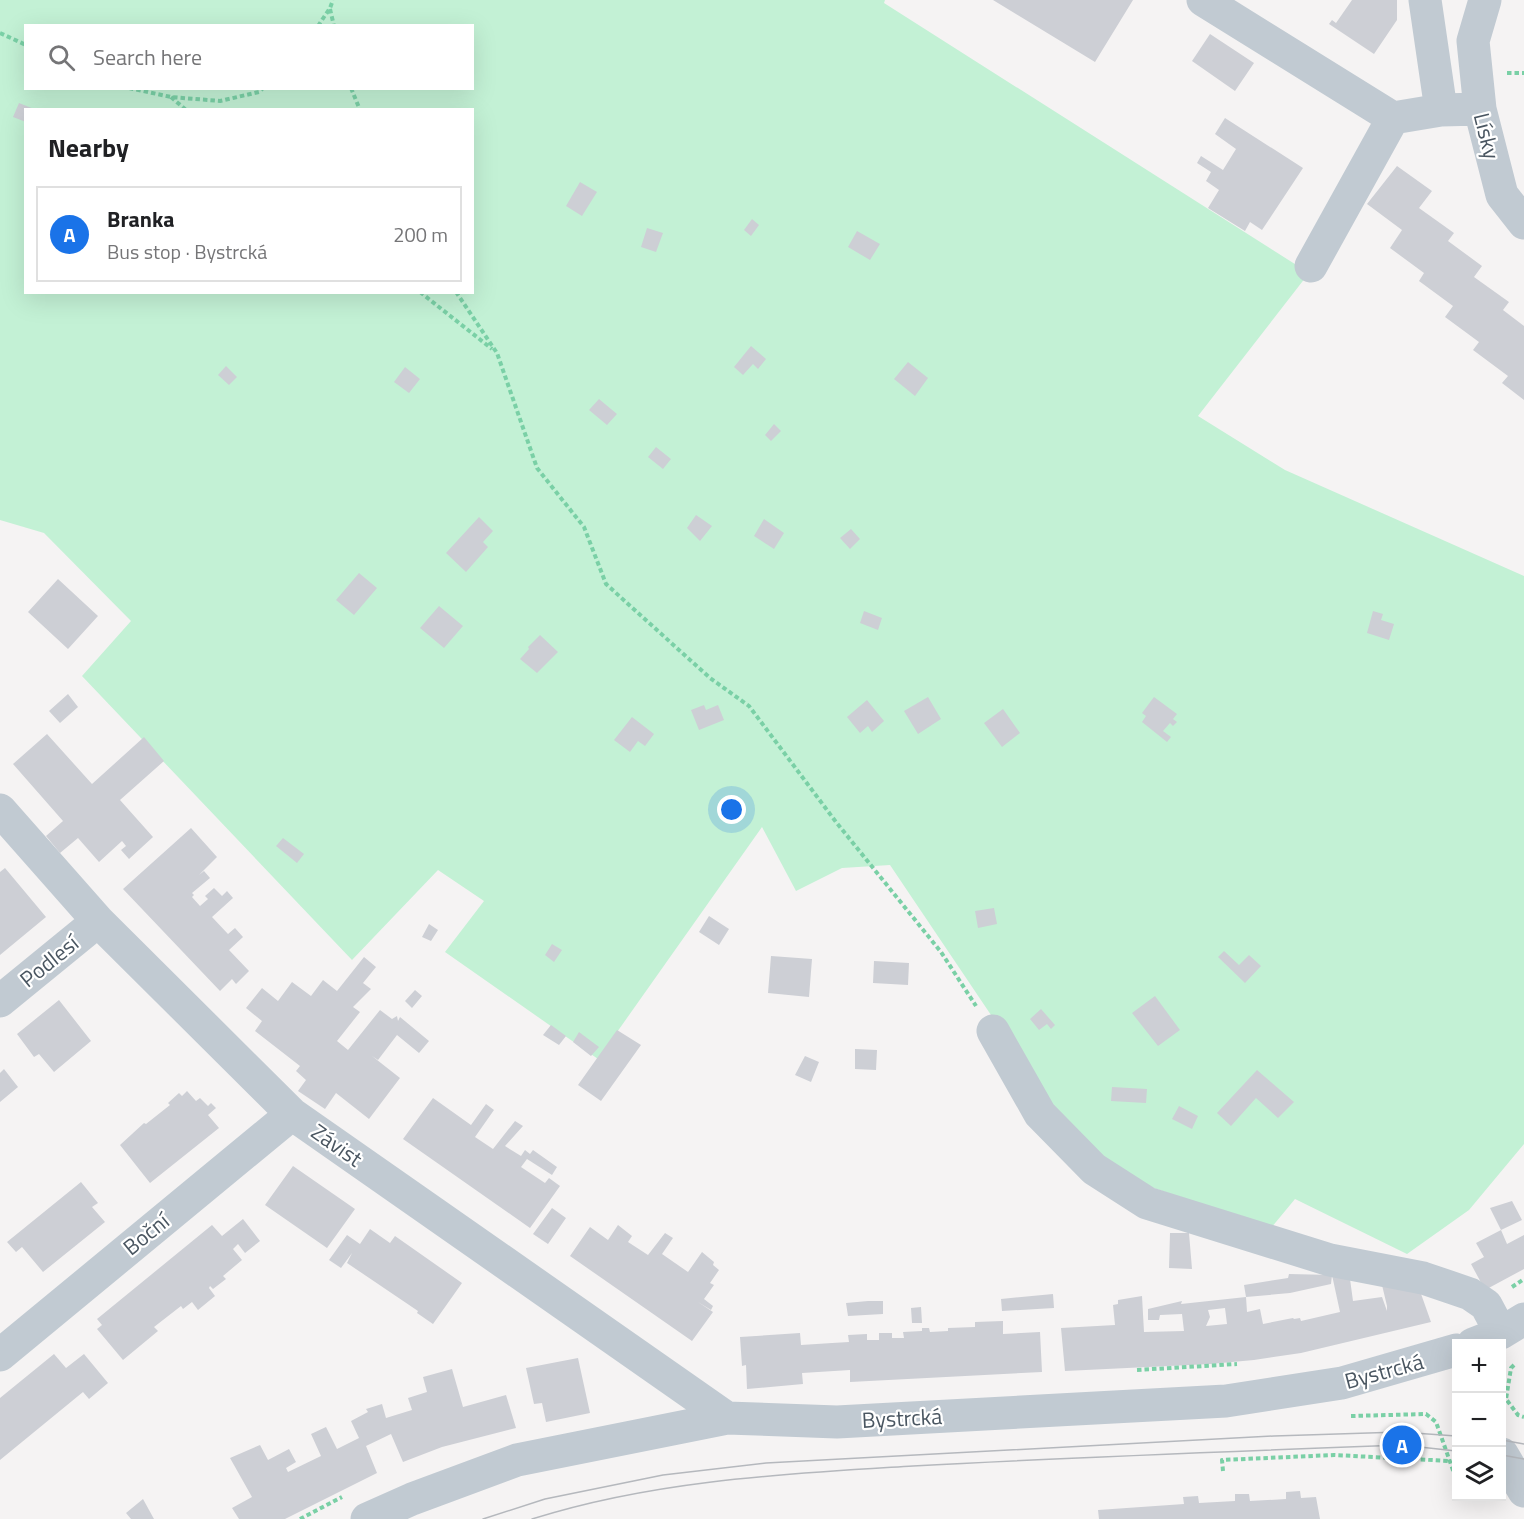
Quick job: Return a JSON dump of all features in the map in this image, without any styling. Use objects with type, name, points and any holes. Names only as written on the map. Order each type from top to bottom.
[{"type":"street","points":[[1203,0],[1393,118],[1441,110],[1480,109]]},
{"type":"street","points":[[1425,0],[1441,110]]},
{"type":"street","name":"Lísky","points":[[1485,0],[1473,41],[1480,109],[1502,195],[1524,223]]},
{"type":"street","points":[[1311,266],[1393,118]]},
{"type":"street","name":"Závist","points":[[0,810],[98,921],[292,1114],[727,1418]]},
{"type":"street","name":"Podlesí","points":[[0,1001],[98,921]]},
{"type":"street","points":[[993,1031],[1040,1114],[1094,1169],[1147,1203],[1330,1260],[1423,1278],[1470,1294],[1477,1339]]},
{"type":"street","name":"Boční","points":[[0,1355],[292,1114]]},
{"type":"street","name":"Bystrcká","points":[[368,1519],[412,1499],[517,1460],[727,1418],[837,1422],[1226,1401],[1342,1383],[1452,1348]]},
{"type":"street","points":[[1506,1461],[1524,1491]]},
{"type":"path","points":[[319,24],[333,0]]},
{"type":"path","points":[[330,8],[334,24]]},
{"type":"path","points":[[0,33],[24,44]]},
{"type":"path","points":[[138,90],[171,97],[220,101],[261,90]]},
{"type":"path","points":[[352,90],[359,108]]},
{"type":"path","points":[[171,97],[184,108]]},
{"type":"path","points":[[422,294],[496,353]]},
{"type":"path","points":[[457,294],[496,353],[537,468],[584,527],[606,584],[710,678],[749,706],[836,822],[941,952],[993,1031]]},
{"type":"path","points":[[1478,1339],[1524,1279]]},
{"type":"path","points":[[1517,1361],[1511,1368],[1506,1399],[1518,1415],[1524,1417]]},
{"type":"path","points":[[1134,1371],[1240,1364]]},
{"type":"path","points":[[1349,1416],[1426,1414],[1436,1422],[1452,1467]]},
{"type":"path","points":[[1223,1471],[1222,1460],[1334,1455],[1450,1461]]},
{"type":"green space","points":[[0,0],[885,0],[884,3],[1309,273],[1198,416],[1285,470],[1524,576],[1524,1144],[1469,1210],[1407,1254],[1295,1199],[1271,1228],[1139,1183],[1083,1148],[890,865],[842,868],[796,891],[762,827],[598,1059],[445,952],[484,901],[438,870],[352,960],[82,676],[131,621],[44,533],[0,520]]},
{"type":"building","points":[[993,0],[1133,0],[1095,62]]},
{"type":"building","points":[[1352,0],[1397,0],[1397,20],[1374,54],[1329,24],[1332,20],[1336,23]]},
{"type":"building","points":[[1210,34],[1254,63],[1235,91],[1192,61]]},
{"type":"building","points":[[19,103],[32,108],[24,108],[24,121],[13,117]]},
{"type":"building","points":[[1225,118],[1303,168],[1262,230],[1250,222],[1245,231],[1208,208],[1219,190],[1206,181],[1211,172],[1197,163],[1201,156],[1223,170],[1236,149],[1215,134]]},
{"type":"building","points":[[1397,166],[1432,191],[1419,208],[1454,233],[1448,241],[1482,266],[1474,277],[1509,302],[1503,310],[1524,326],[1524,400],[1502,383],[1508,376],[1473,350],[1479,342],[1445,317],[1453,306],[1419,281],[1424,273],[1390,248],[1402,230],[1367,204]]},
{"type":"building","points":[[580,182],[597,192],[582,216],[566,206]]},
{"type":"building","points":[[752,219],[759,225],[751,236],[744,230]]},
{"type":"building","points":[[647,228],[663,233],[656,252],[641,247]]},
{"type":"building","points":[[857,231],[880,244],[870,260],[848,247]]},
{"type":"building","points":[[751,346],[766,359],[758,369],[753,364],[743,375],[734,367]]},
{"type":"building","points":[[908,362],[928,378],[915,396],[894,379]]},
{"type":"building","points":[[226,366],[237,377],[229,385],[218,375]]},
{"type":"building","points":[[405,367],[420,379],[409,393],[394,382]]},
{"type":"building","points":[[599,399],[617,414],[607,425],[589,410]]},
{"type":"building","points":[[774,424],[781,431],[771,441],[765,435]]},
{"type":"building","points":[[656,447],[671,459],[663,469],[648,457]]},
{"type":"building","points":[[696,515],[712,526],[700,541],[687,528]]},
{"type":"building","points":[[479,517],[493,531],[483,542],[488,547],[466,572],[446,553]]},
{"type":"building","points":[[764,519],[784,533],[774,549],[754,536]]},
{"type":"building","points":[[851,529],[860,539],[850,549],[840,538]]},
{"type":"building","points":[[359,573],[377,588],[354,615],[336,600]]},
{"type":"building","points":[[58,579],[98,616],[68,649],[28,612]]},
{"type":"building","points":[[439,606],[463,626],[444,648],[420,628]]},
{"type":"building","points":[[864,611],[882,618],[878,630],[860,623]]},
{"type":"building","points":[[1373,611],[1383,614],[1381,620],[1394,624],[1389,640],[1367,633]]},
{"type":"building","points":[[540,635],[558,652],[537,673],[520,659]]},
{"type":"building","points":[[68,694],[78,707],[60,723],[49,711]]},
{"type":"building","points":[[928,697],[941,719],[918,734],[904,711]]},
{"type":"building","points":[[1154,697],[1177,714],[1173,719],[1177,722],[1173,726],[1170,723],[1163,731],[1171,737],[1167,742],[1142,722],[1146,716],[1142,713]]},
{"type":"building","points":[[867,700],[884,721],[872,732],[868,726],[860,733],[847,717]]},
{"type":"building","points":[[704,705],[706,710],[718,705],[724,720],[699,730],[691,710]]},
{"type":"building","points":[[1003,709],[1020,733],[1002,747],[984,723]]},
{"type":"building","points":[[632,717],[654,734],[645,746],[638,741],[630,752],[614,740]]},
{"type":"building","points":[[47,734],[92,784],[144,737],[164,761],[120,800],[153,837],[129,859],[121,850],[126,846],[122,841],[99,862],[78,838],[60,853],[46,836],[63,821],[13,764]]},
{"type":"building","points":[[191,828],[217,857],[199,875],[204,871],[210,878],[192,893],[194,895],[192,897],[200,906],[208,899],[205,896],[214,888],[222,896],[227,891],[233,898],[212,917],[228,934],[235,928],[243,937],[229,950],[249,971],[236,984],[232,979],[220,991],[123,889]]},
{"type":"building","points":[[283,838],[304,854],[297,863],[276,846]]},
{"type":"building","points":[[5,868],[46,917],[0,955],[0,872]]},
{"type":"building","points":[[994,908],[997,924],[978,928],[975,911]]},
{"type":"building","points":[[709,916],[729,929],[719,945],[699,932]]},
{"type":"building","points":[[429,924],[438,930],[431,941],[422,937]]},
{"type":"building","points":[[552,944],[562,950],[554,962],[545,955]]},
{"type":"building","points":[[1224,951],[1239,965],[1249,955],[1261,966],[1245,983],[1218,957]]},
{"type":"building","points":[[771,956],[812,959],[809,997],[768,993]]},
{"type":"building","points":[[364,957],[376,967],[363,983],[371,989],[353,1007],[360,1012],[337,1041],[348,1050],[380,1010],[392,1019],[397,1016],[398,1021],[400,1017],[429,1041],[419,1053],[397,1035],[378,1060],[372,1056],[400,1078],[369,1119],[336,1093],[325,1109],[298,1091],[306,1080],[296,1071],[300,1066],[255,1031],[262,1021],[246,1008],[262,988],[278,1001],[292,982],[311,996],[323,980],[337,991]]},
{"type":"building","points":[[874,961],[909,963],[908,985],[873,983]]},
{"type":"building","points":[[415,990],[422,996],[412,1008],[405,1001]]},
{"type":"building","points":[[1155,996],[1180,1030],[1158,1046],[1132,1013]]},
{"type":"building","points":[[59,1000],[91,1041],[54,1072],[39,1054],[34,1057],[17,1034]]},
{"type":"building","points":[[1041,1009],[1055,1025],[1051,1029],[1047,1024],[1039,1030],[1030,1019]]},
{"type":"building","points":[[551,1025],[566,1036],[559,1045],[543,1035]]},
{"type":"building","points":[[617,1030],[641,1045],[601,1101],[578,1085]]},
{"type":"building","points":[[579,1032],[599,1047],[591,1056],[573,1042]]},
{"type":"building","points":[[855,1049],[877,1050],[876,1070],[855,1069]]},
{"type":"building","points":[[805,1056],[819,1062],[811,1082],[795,1075]]},
{"type":"building","points":[[4,1069],[18,1087],[0,1102],[0,1073]]},
{"type":"building","points":[[1257,1070],[1294,1102],[1278,1118],[1256,1098],[1231,1126],[1217,1113]]},
{"type":"building","points":[[1112,1087],[1147,1089],[1146,1103],[1111,1101]]},
{"type":"building","points":[[187,1091],[196,1101],[200,1098],[208,1106],[211,1103],[216,1108],[208,1115],[219,1128],[150,1183],[120,1145],[144,1123],[146,1124],[170,1105],[168,1103],[179,1093],[182,1096]]},
{"type":"building","points":[[433,1098],[471,1125],[486,1104],[494,1110],[475,1137],[493,1149],[515,1121],[523,1126],[505,1146],[521,1156],[525,1150],[530,1154],[533,1150],[557,1167],[552,1175],[527,1159],[521,1167],[545,1183],[549,1178],[560,1186],[530,1228],[403,1139]]},
{"type":"building","points":[[1179,1106],[1198,1116],[1192,1129],[1172,1119]]},
{"type":"building","points":[[293,1166],[355,1209],[327,1248],[265,1205]]},
{"type":"building","points":[[81,1182],[98,1203],[92,1207],[105,1222],[43,1272],[22,1247],[16,1252],[7,1242]]},
{"type":"building","points":[[1512,1201],[1522,1220],[1501,1230],[1490,1208]]},
{"type":"building","points":[[552,1208],[566,1218],[548,1244],[533,1234]]},
{"type":"building","points":[[243,1219],[260,1241],[245,1253],[238,1244],[233,1249],[242,1260],[223,1276],[226,1279],[213,1289],[210,1286],[215,1296],[198,1310],[192,1302],[183,1309],[181,1306],[154,1327],[158,1331],[123,1360],[97,1329],[102,1325],[97,1319],[212,1225],[222,1236]]},
{"type":"building","points":[[618,1225],[632,1236],[628,1242],[648,1255],[665,1233],[673,1238],[662,1254],[688,1272],[702,1252],[714,1262],[713,1265],[719,1270],[710,1283],[714,1285],[704,1299],[713,1306],[711,1310],[698,1302],[713,1312],[692,1341],[570,1256],[590,1227],[608,1240]]},
{"type":"building","points":[[370,1229],[390,1243],[395,1236],[462,1283],[433,1324],[417,1313],[418,1311],[347,1263],[352,1253],[341,1268],[329,1260],[347,1235],[360,1244]]},
{"type":"building","points":[[1501,1230],[1507,1244],[1524,1235],[1524,1269],[1485,1290],[1471,1264],[1484,1257],[1476,1243]]},
{"type":"building","points":[[1170,1233],[1189,1233],[1192,1269],[1169,1268]]},
{"type":"building","points":[[1289,1274],[1332,1275],[1331,1284],[1290,1293],[1246,1297],[1244,1285],[1288,1278]]},
{"type":"building","points":[[1332,1275],[1350,1279],[1353,1301],[1382,1297],[1387,1311],[1382,1285],[1420,1291],[1431,1322],[1301,1353],[1254,1360],[1065,1371],[1061,1328],[1115,1325],[1113,1305],[1118,1304],[1118,1300],[1142,1296],[1144,1332],[1184,1331],[1182,1314],[1160,1315],[1159,1320],[1148,1320],[1148,1309],[1182,1301],[1181,1304],[1246,1297],[1247,1312],[1260,1309],[1263,1324],[1293,1318],[1300,1318],[1301,1321],[1340,1312]],"holes":[[[1225,1308],[1227,1324],[1206,1326],[1210,1317],[1208,1310]]]},
{"type":"building","points":[[1053,1294],[1054,1308],[1002,1311],[1001,1299]]},
{"type":"building","points":[[883,1301],[883,1314],[848,1316],[846,1303]]},
{"type":"building","points":[[921,1307],[922,1323],[912,1323],[911,1308]]},
{"type":"building","points":[[1003,1321],[1003,1334],[1040,1332],[1042,1372],[850,1382],[850,1370],[802,1373],[803,1384],[747,1389],[746,1365],[742,1366],[740,1337],[800,1333],[801,1345],[849,1342],[848,1335],[867,1334],[867,1340],[879,1340],[879,1333],[892,1333],[892,1338],[904,1338],[903,1332],[922,1331],[922,1328],[929,1328],[930,1332],[948,1331],[948,1328],[975,1327],[975,1322]]},
{"type":"building","points":[[54,1354],[66,1368],[84,1354],[108,1383],[89,1399],[83,1392],[0,1460],[0,1398]]},
{"type":"building","points":[[578,1358],[590,1413],[546,1422],[542,1403],[534,1404],[526,1368]]},
{"type":"building","points":[[452,1369],[463,1407],[506,1395],[516,1428],[442,1447],[403,1462],[391,1434],[366,1446],[377,1473],[285,1519],[239,1519],[232,1508],[252,1497],[230,1458],[260,1445],[268,1460],[289,1449],[296,1462],[286,1468],[288,1472],[321,1456],[311,1434],[326,1427],[337,1449],[359,1438],[351,1421],[368,1412],[366,1409],[382,1404],[386,1418],[412,1410],[408,1398],[427,1392],[423,1377]]},
{"type":"building","points":[[1300,1491],[1301,1498],[1316,1497],[1320,1519],[1099,1519],[1098,1510],[1184,1504],[1183,1497],[1198,1496],[1199,1503],[1235,1501],[1235,1494],[1249,1494],[1250,1501],[1286,1499],[1286,1492]]},
{"type":"building","points":[[143,1499],[154,1519],[131,1519],[126,1513]]},
{"type":"tram line","points":[[483,1519],[545,1499],[663,1475],[766,1463],[1274,1436],[1400,1432],[1452,1436]]},
{"type":"tram line","points":[[1506,1441],[1524,1444]]},
{"type":"tram line","points":[[532,1519],[625,1495],[673,1487],[816,1472],[1035,1460],[1402,1445],[1452,1451]]},
{"type":"tram line","points":[[1506,1456],[1524,1459]]},
{"type":"place","name":"Branka","points":[[1402,1445]]}]
